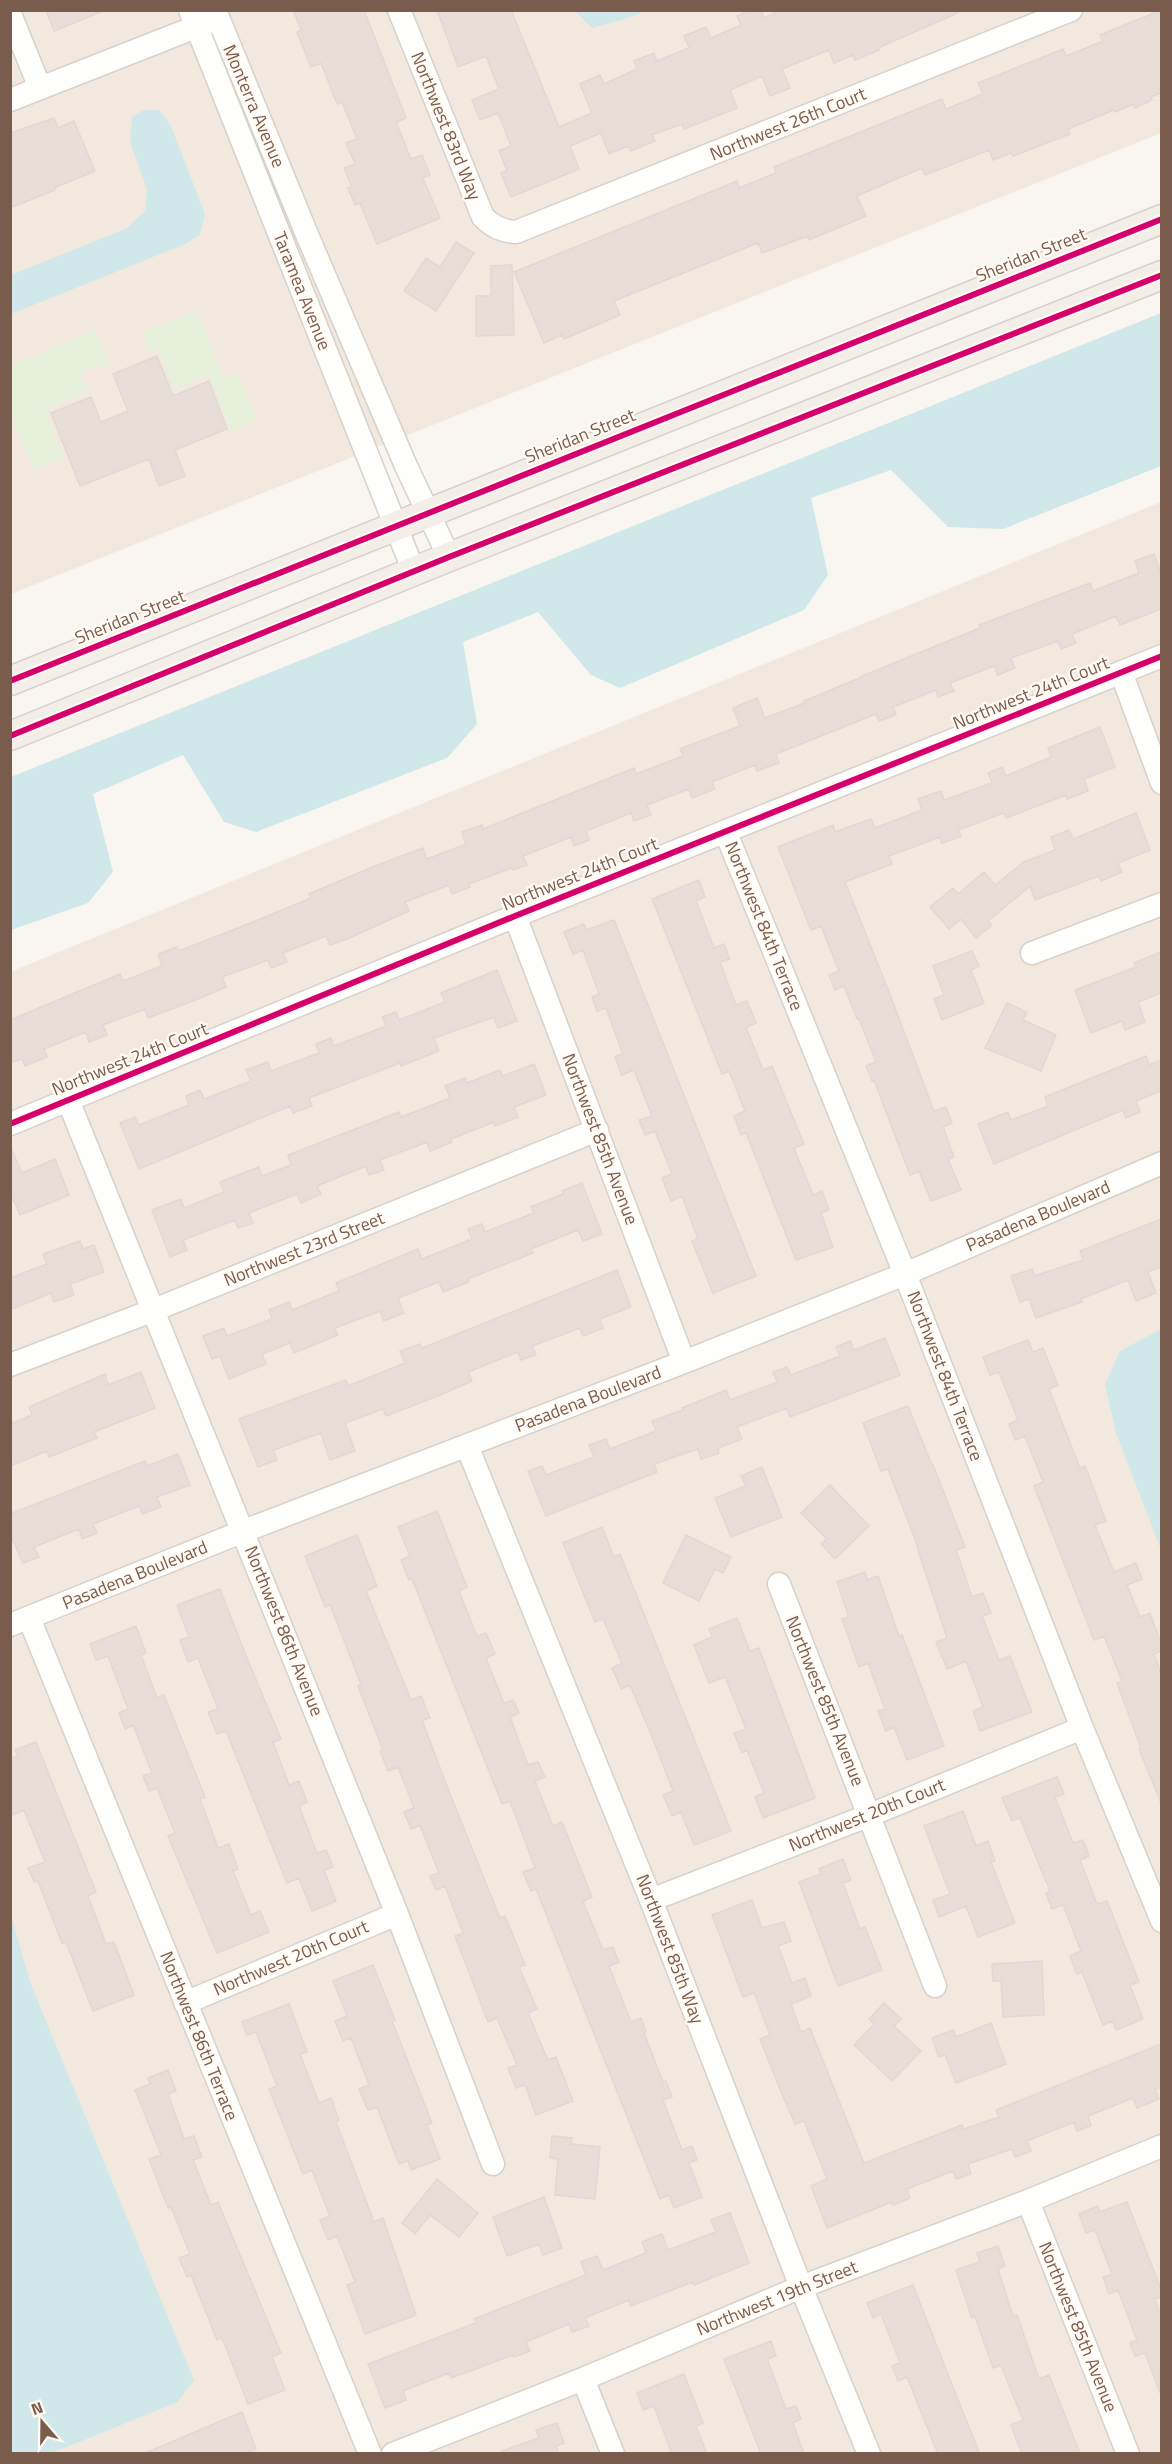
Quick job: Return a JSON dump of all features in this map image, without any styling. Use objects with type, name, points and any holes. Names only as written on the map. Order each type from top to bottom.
[{"type":"main road","name":"Sheridan Street","points":[[10,681],[1161,219]]},
{"type":"main road","points":[[10,736],[449,557],[1161,275]]},
{"type":"street","name":"Northwest 83rd Way","points":[[399,10],[483,217],[504,231]]},
{"type":"street","name":"Northwest 26th Court","points":[[504,231],[516,232],[530,229],[1071,10]]},
{"type":"street","points":[[10,14],[40,88]]},
{"type":"street","points":[[10,100],[205,16]]},
{"type":"street","name":"Monterra Avenue","points":[[205,16],[291,195]]},
{"type":"street","name":"Taramea Avenue","points":[[205,16],[414,572]]},
{"type":"street","name":"Taramea Avenue","points":[[291,195],[449,557]]},
{"type":"street","name":"Northwest 24th Court","points":[[10,1124],[515,916],[1161,656]]},
{"type":"street","points":[[1121,672],[1161,783]]},
{"type":"street","name":"Northwest 84th Terrace","points":[[726,833],[905,1274],[1082,1728],[1161,1921]]},
{"type":"street","points":[[1032,953],[1161,904]]},
{"type":"street","name":"Northwest 85th Avenue","points":[[515,916],[684,1362]]},
{"type":"street","name":"Northwest 86th Avenue","points":[[68,1100],[397,1914],[493,2164]]},
{"type":"street","name":"Northwest 23rd Street","points":[[10,1365],[154,1310],[597,1130]]},
{"type":"street","name":"Pasadena Boulevard","points":[[20,1622],[244,1531],[684,1362],[905,1274],[1161,1163]]},
{"type":"street","name":"Northwest 85th Way","points":[[467,1446],[651,1900],[801,2287],[869,2454]]},
{"type":"street","name":"Northwest 85th Avenue","points":[[779,1584],[870,1815],[934,1986]]},
{"type":"street","name":"Northwest 86th Terrace","points":[[20,1622],[185,2003],[370,2454]]},
{"type":"street","name":"Northwest 20th Court","points":[[651,1900],[870,1815],[1082,1728]]},
{"type":"street","name":"Northwest 20th Court","points":[[185,2003],[397,1914]]},
{"type":"street","name":"Northwest 19th Street","points":[[393,2454],[583,2379],[801,2287],[1028,2201],[1161,2146]]},
{"type":"street","name":"Northwest 85th Avenue","points":[[1028,2201],[1128,2454]]},
{"type":"street","points":[[583,2379],[613,2454]]},
{"type":"shaded area","points":[[11,11],[1161,11],[1161,133],[11,594]]},
{"type":"shaded area","points":[[1161,502],[1161,2453],[11,2453],[10,972]]},
{"type":"green space","points":[[197,310],[224,378],[238,373],[257,421],[231,431],[209,375],[173,389],[157,349],[150,352],[142,332]]},
{"type":"green space","points":[[95,330],[110,368],[104,370],[102,364],[80,373],[88,392],[45,410],[64,458],[33,470],[11,413],[11,365]]},
{"type":"water","points":[[575,11],[646,11],[592,28]]},
{"type":"water","points":[[143,110],[160,110],[171,126],[205,214],[200,235],[183,245],[11,314],[11,275],[127,228],[145,211],[147,189],[130,142],[132,117]]},
{"type":"water","points":[[1161,313],[1161,466],[1003,529],[948,527],[891,470],[811,498],[828,575],[804,610],[620,688],[591,675],[538,612],[463,642],[477,724],[447,758],[256,832],[224,822],[183,755],[93,794],[113,872],[88,903],[11,930],[11,777]]},
{"type":"water","points":[[1161,1329],[1161,1550],[1116,1433],[1105,1384],[1120,1351]]},
{"type":"water","points":[[10,1912],[30,1982],[194,2380],[178,2402],[52,2453],[11,2453]]},
{"type":"building","points":[[46,10],[102,10],[103,11],[54,31]]},
{"type":"building","points":[[293,10],[364,10],[406,118],[396,122],[411,159],[422,155],[430,175],[423,178],[440,218],[377,244],[360,203],[355,205],[348,188],[352,187],[344,168],[355,164],[346,143],[357,139],[342,102],[337,104],[321,63],[311,67],[297,32],[301,30]]},
{"type":"building","points":[[437,10],[511,10],[559,127],[592,113],[580,84],[600,75],[604,84],[637,69],[634,61],[654,53],[657,61],[689,48],[684,36],[706,27],[711,38],[741,25],[737,16],[750,10],[761,10],[764,18],[781,10],[962,11],[855,60],[853,55],[834,63],[829,50],[782,69],[790,88],[770,96],[762,76],[730,90],[737,108],[684,129],[682,124],[652,135],[655,141],[631,151],[628,146],[609,154],[601,133],[570,146],[579,169],[511,197],[501,173],[507,170],[499,151],[511,146],[498,113],[480,120],[472,100],[499,89],[486,56],[458,67]]},
{"type":"building","points":[[1161,10],[1161,93],[1151,97],[1152,100],[1135,108],[1134,104],[1115,112],[1114,110],[1068,129],[1070,134],[1013,156],[1011,153],[993,160],[989,150],[925,175],[922,168],[857,196],[866,216],[809,240],[808,236],[762,253],[758,243],[614,301],[620,315],[564,339],[562,335],[544,343],[514,272],[737,181],[739,188],[776,173],[774,167],[942,99],[946,109],[983,94],[978,83],[1063,49],[1066,56],[1103,41],[1100,35]]},
{"type":"building","points":[[54,118],[58,128],[74,121],[95,171],[10,208],[10,133]]},
{"type":"building","points":[[456,242],[474,253],[436,311],[404,291],[426,258],[440,267]]},
{"type":"building","points":[[512,265],[514,335],[476,336],[476,296],[491,296],[491,266]]},
{"type":"building","points":[[157,356],[173,396],[209,381],[227,429],[175,450],[185,476],[159,486],[149,459],[80,486],[51,413],[91,397],[101,422],[128,411],[113,374]]},
{"type":"building","points":[[1154,554],[1161,573],[1161,609],[1120,625],[1116,616],[1072,634],[1076,643],[1061,649],[1058,641],[1011,658],[1015,668],[998,675],[994,666],[950,683],[954,691],[938,697],[936,690],[893,707],[896,715],[879,721],[876,714],[776,754],[779,763],[757,771],[755,765],[712,782],[715,789],[692,798],[689,789],[647,805],[651,815],[634,821],[631,813],[586,831],[589,840],[574,846],[571,837],[523,856],[527,865],[513,870],[512,868],[469,884],[470,887],[452,894],[449,885],[405,902],[409,911],[347,939],[330,945],[326,936],[283,953],[287,962],[271,968],[268,960],[222,977],[226,987],[198,999],[148,1018],[145,1009],[103,1025],[107,1035],[89,1042],[86,1032],[44,1049],[47,1057],[25,1066],[22,1059],[10,1063],[10,1020],[120,974],[123,981],[162,966],[158,954],[177,947],[179,951],[253,922],[311,898],[309,894],[423,848],[427,859],[466,844],[462,832],[482,825],[483,829],[634,768],[636,774],[683,756],[680,749],[740,726],[733,708],[757,698],[765,718],[980,628],[979,625],[1090,583],[1093,591],[1139,573],[1135,561]]},
{"type":"building","points":[[1100,727],[1115,767],[1084,779],[1088,791],[1067,799],[1066,795],[1006,818],[1004,813],[958,830],[961,836],[942,843],[940,837],[889,856],[892,864],[845,882],[885,982],[880,987],[886,984],[934,1111],[946,1107],[952,1123],[943,1127],[954,1157],[948,1159],[961,1190],[931,1201],[919,1171],[910,1175],[874,1080],[872,1081],[866,1066],[876,1062],[859,1019],[857,1019],[844,986],[835,990],[829,975],[839,971],[821,926],[811,930],[778,847],[833,825],[835,832],[871,819],[875,828],[922,810],[918,799],[941,791],[944,800],[992,783],[988,773],[1002,767],[1006,776],[1051,757],[1048,748]]},
{"type":"building","points":[[1136,813],[1150,850],[1118,863],[1122,872],[1101,881],[1099,876],[1035,900],[1030,886],[988,921],[992,925],[976,938],[961,919],[949,929],[930,907],[953,888],[958,894],[984,872],[995,885],[1024,862],[1055,850],[1051,837],[1069,830],[1073,839]]},
{"type":"building","points":[[699,880],[705,897],[696,901],[714,948],[724,944],[730,959],[720,962],[736,1005],[747,1001],[756,1023],[746,1027],[763,1070],[772,1066],[804,1144],[794,1148],[813,1195],[822,1191],[829,1210],[821,1213],[833,1247],[796,1260],[746,1133],[741,1135],[734,1116],[745,1111],[729,1071],[722,1074],[652,899]]},
{"type":"building","points":[[614,920],[756,1276],[713,1293],[692,1241],[698,1239],[682,1196],[671,1201],[662,1178],[672,1174],[655,1131],[645,1135],[639,1120],[652,1116],[634,1070],[622,1075],[615,1057],[623,1054],[606,1008],[597,1011],[592,997],[599,994],[583,950],[573,954],[564,932],[584,924],[586,930]]},
{"type":"building","points":[[972,951],[979,966],[971,970],[984,1003],[942,1020],[934,999],[944,995],[933,966]]},
{"type":"building","points":[[1161,952],[1161,993],[1138,1002],[1145,1022],[1125,1030],[1122,1021],[1091,1033],[1075,990],[1136,967],[1134,963]]},
{"type":"building","points":[[497,970],[517,1021],[498,1028],[494,1017],[434,1038],[439,1051],[401,1066],[400,1063],[309,1098],[312,1106],[293,1113],[290,1106],[139,1169],[120,1123],[135,1117],[139,1125],[189,1105],[186,1096],[200,1090],[204,1099],[251,1081],[246,1070],[268,1062],[271,1071],[319,1053],[316,1044],[331,1038],[334,1046],[386,1026],[382,1017],[396,1012],[399,1020],[445,1002],[441,993]]},
{"type":"building","points":[[1007,1003],[1027,1012],[1023,1020],[1056,1035],[1041,1071],[985,1048]]},
{"type":"building","points":[[1146,1056],[1149,1065],[1161,1060],[1161,1091],[1136,1101],[1140,1112],[1126,1118],[1123,1110],[994,1164],[978,1124],[1008,1112],[1011,1120],[1048,1106],[1045,1097]]},
{"type":"building","points":[[534,1064],[546,1095],[514,1107],[518,1117],[495,1126],[494,1122],[451,1139],[452,1142],[430,1151],[427,1142],[380,1160],[384,1170],[369,1175],[366,1166],[317,1186],[321,1194],[301,1203],[297,1194],[249,1213],[253,1223],[238,1228],[235,1220],[183,1240],[187,1250],[170,1257],[152,1210],[181,1199],[184,1208],[224,1192],[220,1182],[259,1167],[262,1176],[291,1165],[288,1155],[399,1112],[401,1117],[450,1098],[445,1086],[465,1078],[467,1083],[500,1070],[503,1076]]},
{"type":"building","points":[[10,1146],[22,1173],[55,1159],[69,1195],[20,1215],[10,1192]]},
{"type":"building","points":[[582,1183],[602,1234],[583,1241],[578,1230],[531,1249],[533,1253],[468,1279],[469,1282],[443,1292],[439,1282],[398,1298],[404,1313],[384,1321],[380,1311],[335,1328],[338,1335],[294,1353],[290,1343],[262,1354],[266,1364],[229,1379],[220,1356],[212,1359],[203,1336],[224,1328],[227,1336],[272,1319],[269,1310],[289,1302],[292,1310],[339,1291],[336,1283],[418,1249],[422,1259],[472,1239],[468,1229],[482,1224],[485,1232],[534,1213],[531,1207],[563,1194],[562,1191]]},
{"type":"building","points":[[1161,1219],[1161,1267],[1148,1272],[1156,1293],[1136,1301],[1128,1280],[1081,1299],[1082,1302],[1036,1318],[1029,1299],[1020,1302],[1011,1276],[1032,1269],[1034,1276],[1083,1260],[1080,1251]]},
{"type":"building","points":[[80,1241],[83,1249],[94,1245],[104,1272],[70,1284],[74,1295],[54,1302],[51,1293],[10,1310],[10,1278],[47,1264],[43,1254]]},
{"type":"building","points":[[617,1270],[631,1307],[600,1319],[603,1328],[583,1336],[580,1328],[532,1346],[536,1355],[521,1360],[518,1352],[468,1372],[472,1381],[440,1395],[386,1416],[383,1409],[345,1423],[355,1451],[330,1460],[321,1433],[273,1450],[277,1460],[258,1467],[239,1419],[346,1380],[348,1386],[405,1363],[400,1351],[420,1344],[422,1348]]},
{"type":"building","points":[[885,1338],[900,1375],[790,1417],[787,1408],[737,1427],[742,1439],[718,1448],[719,1453],[701,1459],[698,1449],[654,1464],[657,1472],[546,1516],[528,1471],[542,1466],[546,1475],[594,1457],[589,1445],[606,1439],[610,1449],[656,1431],[652,1421],[683,1410],[682,1408],[726,1390],[730,1400],[777,1382],[773,1372],[787,1367],[791,1375],[840,1356],[836,1347],[850,1341],[854,1350]]},
{"type":"building","points":[[1028,1340],[1033,1352],[1043,1348],[1058,1385],[1049,1389],[1080,1468],[1085,1466],[1106,1521],[1095,1525],[1114,1572],[1136,1563],[1142,1579],[1127,1585],[1140,1617],[1150,1613],[1161,1644],[1161,1651],[1154,1654],[1161,1674],[1161,1803],[1139,1749],[1141,1748],[1117,1683],[1122,1681],[1104,1636],[1094,1640],[1034,1486],[1043,1482],[1025,1436],[1015,1440],[1009,1424],[1018,1420],[999,1372],[990,1375],[983,1357]]},
{"type":"building","points":[[141,1372],[155,1408],[94,1432],[97,1438],[49,1457],[47,1451],[10,1466],[10,1424],[32,1415],[29,1407],[105,1374],[108,1385]]},
{"type":"building","points":[[908,1406],[965,1547],[956,1550],[972,1597],[983,1593],[991,1613],[982,1616],[999,1660],[1010,1656],[1032,1712],[980,1731],[973,1711],[983,1707],[966,1661],[947,1669],[936,1642],[947,1638],[918,1547],[888,1469],[881,1471],[863,1423]]},
{"type":"building","points":[[178,1454],[190,1485],[157,1497],[161,1507],[142,1514],[139,1506],[93,1524],[97,1533],[82,1539],[79,1529],[34,1547],[39,1557],[23,1563],[10,1533],[10,1514],[145,1461],[147,1466]]},
{"type":"building","points":[[762,1467],[782,1517],[731,1537],[715,1498],[746,1486],[741,1476]]},
{"type":"building","points":[[830,1485],[869,1526],[835,1559],[821,1544],[827,1539],[801,1513]]},
{"type":"building","points":[[437,1511],[467,1587],[459,1591],[477,1636],[486,1633],[495,1654],[486,1658],[504,1703],[513,1700],[519,1713],[510,1717],[528,1765],[538,1762],[545,1777],[535,1781],[553,1826],[562,1822],[592,1897],[583,1901],[603,1950],[613,1947],[619,1962],[609,1966],[631,2022],[641,2018],[646,2032],[644,2033],[663,2082],[666,2081],[672,2097],[663,2100],[682,2150],[692,2146],[697,2160],[689,2163],[702,2197],[674,2208],[669,2195],[660,2199],[536,1889],[531,1891],[523,1872],[535,1868],[510,1801],[502,1804],[412,1579],[409,1580],[401,1560],[410,1556],[398,1527]]},
{"type":"building","points":[[602,1527],[614,1557],[620,1554],[731,1831],[694,1845],[681,1812],[672,1816],[663,1795],[673,1791],[653,1739],[630,1685],[621,1689],[612,1668],[622,1663],[603,1619],[595,1622],[563,1543]]},
{"type":"building","points":[[357,1535],[377,1586],[366,1591],[411,1700],[421,1696],[430,1718],[422,1720],[450,1794],[500,1918],[505,1916],[525,1965],[519,1967],[537,2009],[528,2013],[548,2060],[556,2057],[573,2101],[536,2115],[525,2085],[516,2088],[508,2068],[517,2065],[497,2018],[488,2022],[455,1936],[463,1933],[445,1886],[436,1890],[430,1876],[439,1873],[420,1825],[411,1829],[404,1812],[414,1808],[398,1767],[388,1771],[380,1751],[383,1750],[358,1686],[361,1684],[330,1605],[325,1607],[305,1556]]},
{"type":"building","points":[[686,1535],[731,1557],[723,1573],[715,1569],[699,1601],[663,1583]]},
{"type":"building","points":[[865,1572],[867,1580],[878,1576],[899,1636],[902,1635],[944,1746],[907,1760],[894,1727],[886,1731],[878,1711],[885,1709],[868,1663],[859,1667],[842,1619],[849,1617],[837,1582]]},
{"type":"building","points":[[220,1589],[281,1739],[273,1742],[289,1785],[299,1781],[307,1802],[299,1806],[317,1853],[326,1850],[333,1867],[324,1870],[336,1901],[312,1911],[299,1878],[287,1883],[226,1731],[217,1734],[208,1712],[218,1709],[198,1658],[188,1662],[180,1640],[189,1637],[177,1605]]},
{"type":"building","points":[[737,1618],[750,1651],[759,1648],[815,1798],[763,1818],[755,1797],[764,1793],[747,1750],[742,1753],[734,1733],[746,1729],[725,1677],[709,1683],[694,1645],[712,1637],[709,1629]]},
{"type":"building","points":[[136,1626],[146,1653],[141,1655],[157,1698],[164,1695],[205,1797],[200,1799],[218,1848],[229,1844],[238,1869],[233,1871],[251,1915],[260,1911],[269,1932],[217,1953],[168,1836],[175,1833],[157,1788],[149,1791],[143,1776],[152,1773],[133,1725],[125,1729],[119,1713],[128,1709],[108,1656],[96,1660],[90,1644]]},
{"type":"building","points":[[36,1742],[96,1892],[88,1896],[106,1944],[114,1942],[134,1995],[93,2011],[66,1942],[62,1943],[38,1881],[34,1882],[28,1868],[45,1862],[24,1810],[10,1816],[10,1759],[18,1756],[15,1750]]},
{"type":"building","points":[[1057,1777],[1064,1794],[1055,1797],[1073,1843],[1083,1840],[1089,1856],[1080,1860],[1097,1904],[1107,1901],[1139,1982],[1130,1985],[1143,2019],[1116,2030],[1113,2021],[1103,2025],[1082,1972],[1077,1974],[1070,1956],[1081,1951],[1063,1905],[1052,1909],[1046,1893],[1050,1891],[1020,1818],[1012,1821],[1002,1798]]},
{"type":"building","points":[[963,1811],[976,1846],[988,1841],[995,1861],[991,1862],[1015,1923],[978,1937],[966,1906],[939,1917],[933,1900],[950,1894],[924,1826]]},
{"type":"building","points":[[843,1859],[851,1880],[843,1883],[860,1929],[865,1927],[882,1970],[838,1986],[799,1882],[821,1874],[819,1869]]},
{"type":"building","points":[[752,1900],[762,1928],[784,1922],[791,1941],[778,1946],[792,1983],[805,1978],[811,1996],[791,2004],[801,2032],[810,2028],[864,2163],[962,2125],[964,2129],[999,2117],[996,2110],[1161,2044],[1161,2087],[1155,2089],[1159,2099],[1137,2108],[1133,2098],[1088,2116],[1091,2126],[1077,2131],[1074,2122],[1027,2141],[1031,2151],[1015,2157],[1012,2149],[968,2164],[971,2174],[956,2179],[953,2171],[907,2189],[910,2198],[893,2205],[892,2202],[827,2228],[811,2186],[827,2179],[804,2121],[795,2124],[760,2039],[770,2035],[754,1993],[743,1997],[712,1915]]},
{"type":"building","points":[[1042,1961],[1044,2015],[1003,2017],[1001,1981],[993,1981],[992,1964]]},
{"type":"building","points":[[373,1965],[432,2123],[427,2125],[440,2159],[411,2170],[408,2161],[399,2164],[377,2107],[368,2110],[359,2089],[369,2085],[351,2038],[343,2041],[335,2021],[347,2016],[333,1981]]},
{"type":"building","points":[[884,2003],[901,2019],[894,2026],[921,2051],[892,2081],[854,2045],[874,2024],[869,2019]]},
{"type":"building","points":[[289,2004],[307,2052],[300,2054],[319,2103],[331,2098],[339,2120],[336,2122],[374,2222],[383,2218],[416,2315],[365,2334],[347,2285],[355,2282],[337,2236],[328,2240],[320,2220],[330,2216],[312,2170],[303,2174],[269,2089],[277,2086],[256,2032],[247,2035],[242,2022]]},
{"type":"building","points":[[991,2023],[1006,2064],[956,2083],[945,2055],[939,2057],[932,2038],[953,2030],[956,2037]]},
{"type":"building","points":[[168,2070],[176,2091],[168,2094],[184,2139],[194,2136],[202,2157],[193,2160],[211,2205],[218,2202],[281,2353],[272,2357],[285,2390],[248,2404],[222,2337],[217,2340],[191,2275],[187,2277],[179,2258],[190,2254],[171,2207],[168,2208],[149,2159],[161,2155],[135,2090],[150,2084],[148,2078]]},
{"type":"building","points":[[552,2136],[572,2138],[571,2144],[600,2147],[595,2199],[555,2195],[558,2159],[550,2158]]},
{"type":"building","points":[[437,2179],[478,2213],[459,2237],[430,2215],[415,2234],[402,2223]]},
{"type":"building","points":[[544,2197],[562,2248],[543,2255],[539,2244],[507,2256],[493,2217]]},
{"type":"building","points":[[1127,2202],[1161,2289],[1161,2297],[1155,2299],[1161,2317],[1160,2393],[1145,2353],[1135,2356],[1130,2343],[1137,2340],[1118,2290],[1109,2294],[1103,2277],[1112,2274],[1095,2230],[1086,2233],[1079,2214],[1098,2206],[1100,2212]]},
{"type":"building","points":[[730,2213],[749,2263],[694,2285],[693,2282],[631,2306],[629,2300],[585,2318],[589,2326],[572,2332],[569,2324],[526,2342],[530,2351],[451,2378],[449,2373],[403,2391],[406,2400],[385,2408],[368,2364],[476,2323],[474,2319],[586,2275],[581,2262],[597,2256],[603,2270],[646,2253],[642,2242],[662,2234],[668,2250],[716,2232],[711,2220]]},
{"type":"building","points":[[998,2246],[1005,2266],[998,2269],[1013,2316],[1017,2315],[1039,2379],[1049,2375],[1080,2454],[1022,2454],[1011,2425],[1023,2420],[1001,2365],[993,2368],[975,2316],[972,2318],[956,2270],[980,2262],[977,2253]]},
{"type":"building","points":[[913,2285],[980,2454],[938,2454],[907,2377],[898,2381],[892,2366],[900,2363],[881,2314],[873,2318],[867,2303]]},
{"type":"building","points":[[771,2341],[776,2356],[767,2359],[786,2409],[796,2406],[801,2419],[793,2423],[804,2454],[761,2454],[724,2359]]},
{"type":"building","points":[[684,2374],[703,2423],[696,2426],[707,2454],[672,2454],[654,2406],[643,2410],[637,2393]]},
{"type":"building","points":[[242,2412],[256,2449],[245,2454],[143,2454]]},
{"type":"building","points":[[557,2423],[564,2443],[556,2446],[559,2454],[503,2454],[502,2451],[539,2438],[536,2430]]},
{"type":"cycle path","points":[[10,681],[1162,219]]},
{"type":"cycle path","points":[[10,736],[449,557],[1162,275]]},
{"type":"cycle path","points":[[10,1124],[515,916],[1162,656]]}]
